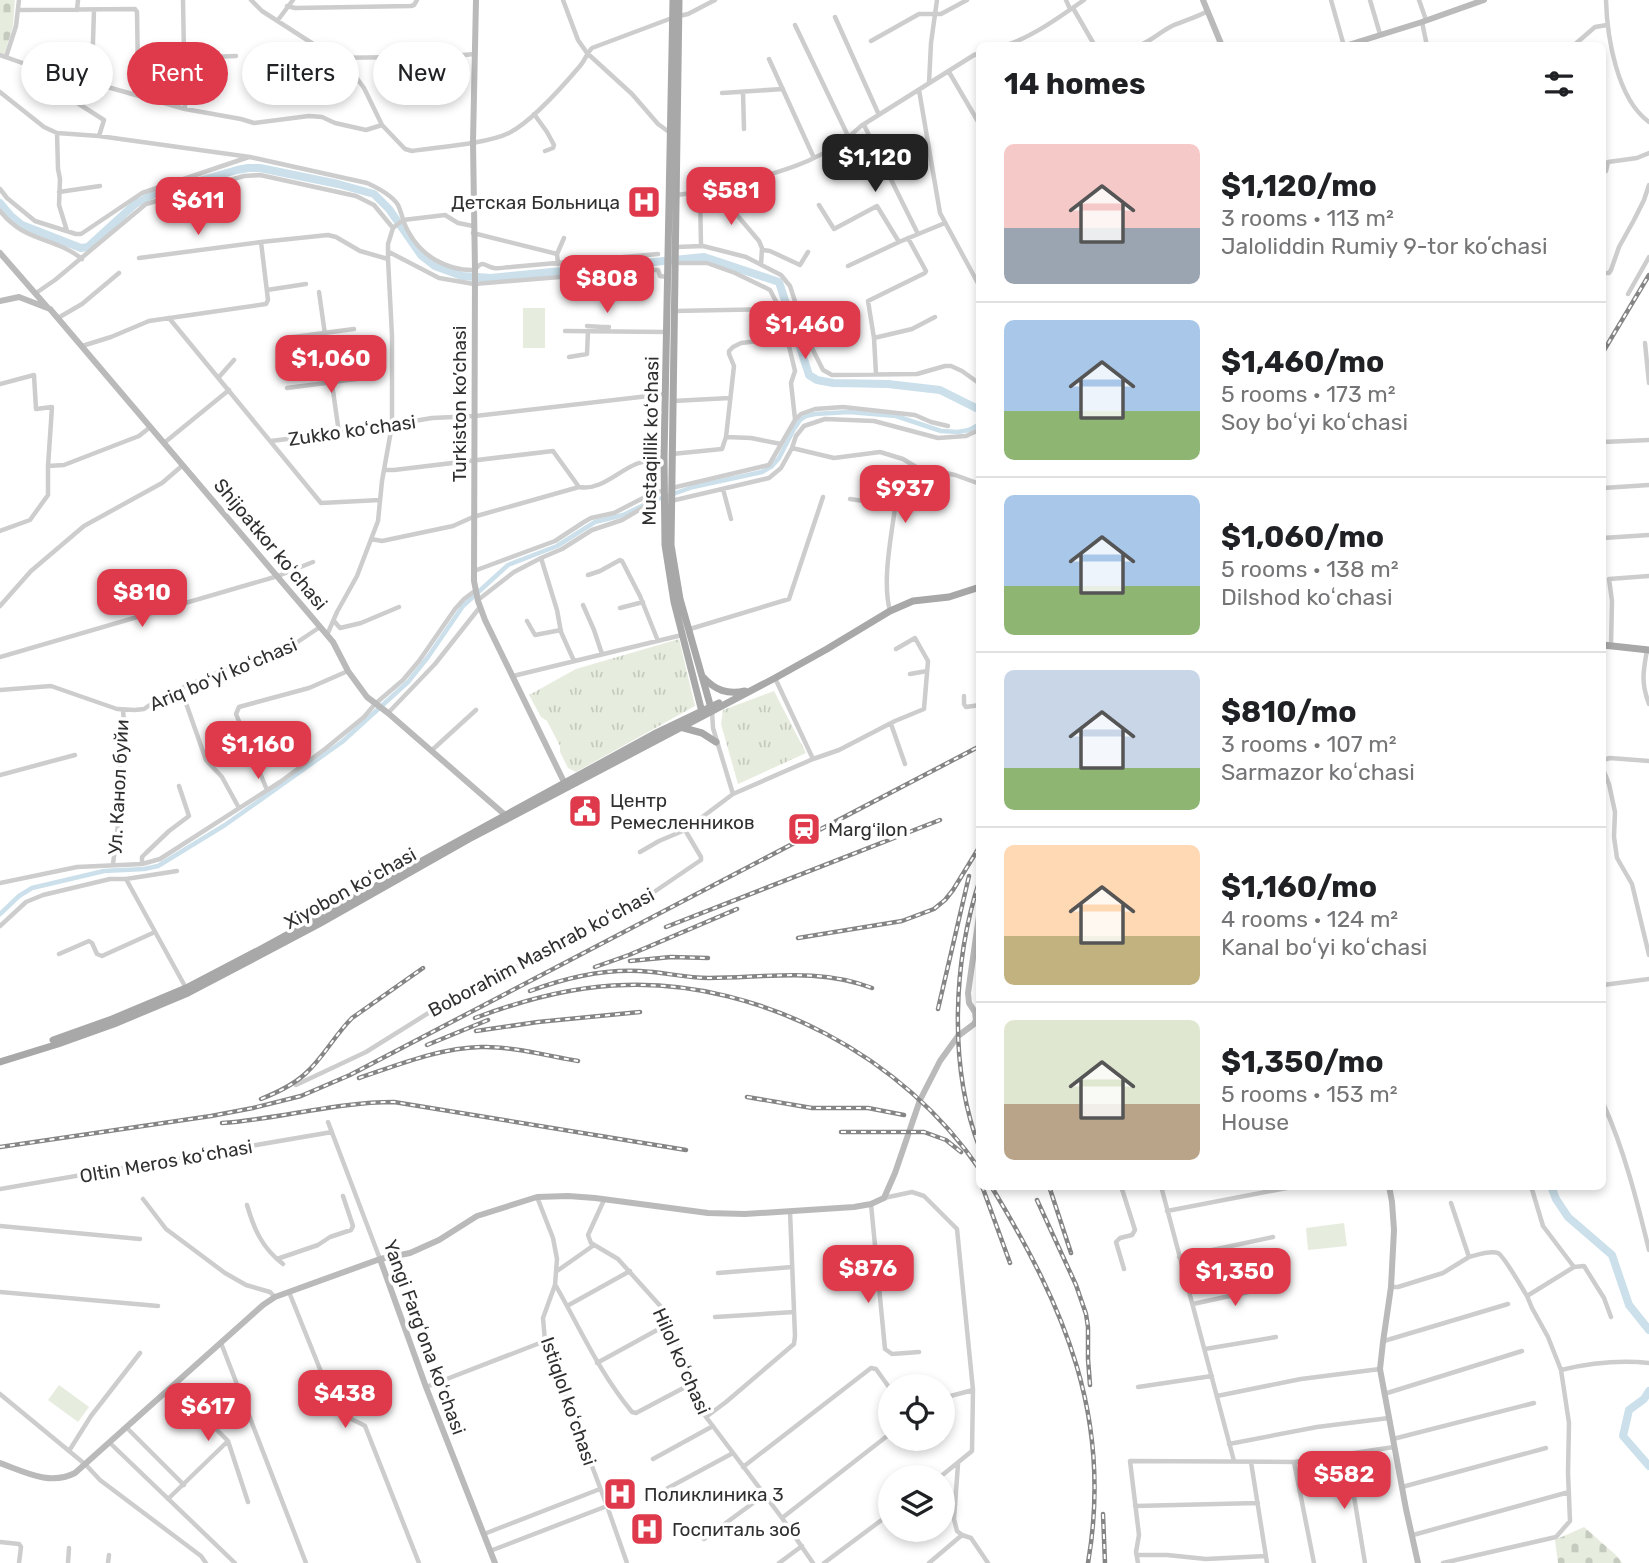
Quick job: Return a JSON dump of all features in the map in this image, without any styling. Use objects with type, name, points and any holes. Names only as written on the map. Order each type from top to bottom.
[{"type":"main road","name":"Turkiston ko’chasi","points":[[475,0],[474,581],[479,604],[566,785]]},
{"type":"main road","name":"Mustaqillik koʻchasi","points":[[673,0],[676,17],[674,311],[666,556],[702,713]]},
{"type":"main road","name":"Mustaqillik koʻchasi","points":[[673,195],[670,133],[679,0]]},
{"type":"main road","points":[[1203,0],[1220,42]]},
{"type":"main road","points":[[1356,42],[1484,0]]},
{"type":"main road","points":[[0,253],[50,309]]},
{"type":"main road","name":"Mustaqillik koʻchasi","points":[[670,396],[668,277],[673,266]]},
{"type":"main road","points":[[0,301],[36,293]]},
{"type":"main road","name":"Shijoatkor koʻchasi","points":[[16,298],[50,309],[58,318],[333,642],[348,671],[367,697],[504,814]]},
{"type":"main road","name":"Mustaqillik koʻchasi","points":[[668,489],[671,501],[668,512],[672,558],[680,598],[711,709]]},
{"type":"main road","points":[[702,713],[775,678],[890,611],[913,601],[949,597],[976,588]]},
{"type":"main road","points":[[683,639],[693,640]]},
{"type":"main road","points":[[1607,645],[1648,650]]},
{"type":"main road","points":[[701,675],[720,691],[729,693],[752,689]]},
{"type":"main road","name":"Xiyobon koʻchasi","points":[[0,1060],[58,1044],[188,993],[504,814],[680,727],[702,713]]},
{"type":"main road","name":"Xiyobon koʻchasi","points":[[0,1060],[186,988],[261,952],[654,734],[702,713]]},
{"type":"main road","points":[[680,727],[702,733],[716,742]]},
{"type":"main road","points":[[976,937],[968,993],[969,1003],[976,1014]]},
{"type":"main road","points":[[0,1463],[37,1477],[49,1479],[69,1476],[86,1465],[220,1343],[275,1297],[380,1259],[410,1253],[439,1240],[477,1216],[537,1197],[568,1196],[708,1213],[745,1214],[871,1204],[884,1198],[920,1100],[943,1056],[958,1036],[976,1023]]},
{"type":"main road","points":[[1390,1190],[1394,1230],[1391,1287],[1380,1369],[1418,1563]]},
{"type":"main road","name":"Yangi Fargʻona koʻchasi","points":[[380,1259],[426,1387],[495,1563]]},
{"type":"street","points":[[19,0],[16,26],[3,56],[31,66],[68,97],[104,120],[99,136]]},
{"type":"street","points":[[77,10],[78,0]]},
{"type":"street","points":[[183,0],[184,42]]},
{"type":"street","points":[[251,0],[262,11],[311,42]]},
{"type":"street","points":[[278,20],[293,0]]},
{"type":"street","points":[[288,6],[411,6],[417,0]]},
{"type":"street","points":[[563,0],[578,40],[587,53],[670,133]]},
{"type":"street","points":[[359,80],[382,125],[408,150],[473,142],[507,134],[523,125],[582,64],[592,48],[688,14],[715,0]]},
{"type":"street","points":[[929,84],[937,0]]},
{"type":"street","points":[[870,41],[919,14],[942,13],[967,0]]},
{"type":"street","points":[[1066,0],[1093,42]]},
{"type":"street","points":[[1014,42],[1084,0]]},
{"type":"street","points":[[1331,0],[1343,42]]},
{"type":"street","points":[[1370,0],[1380,34]]},
{"type":"street","points":[[1419,0],[1427,42]]},
{"type":"street","points":[[1606,0],[1607,25],[1622,86],[1641,116],[1649,122]]},
{"type":"street","points":[[18,10],[134,9],[137,42]]},
{"type":"street","points":[[93,42],[94,10]]},
{"type":"street","points":[[1148,42],[1173,26],[1208,11]]},
{"type":"street","points":[[835,17],[879,115]]},
{"type":"street","points":[[795,25],[849,138]]},
{"type":"street","points":[[1576,42],[1595,27],[1607,25]]},
{"type":"street","points":[[359,57],[446,57],[474,54]]},
{"type":"street","points":[[673,195],[713,190],[805,164],[976,54]]},
{"type":"street","points":[[228,56],[236,56]]},
{"type":"street","points":[[769,59],[814,158]]},
{"type":"street","points":[[948,71],[976,118]]},
{"type":"street","points":[[113,89],[185,109],[254,123],[309,116],[322,117],[366,130],[382,125]]},
{"type":"street","points":[[722,93],[783,89]]},
{"type":"street","points":[[919,90],[940,213],[976,280]]},
{"type":"street","points":[[0,92],[44,127],[57,133],[99,136],[250,157],[367,183],[397,204],[413,240],[432,259],[457,270],[475,270],[484,264],[494,268],[658,254]]},
{"type":"street","points":[[743,92],[744,129]]},
{"type":"street","points":[[534,114],[554,145],[545,151]]},
{"type":"street","points":[[864,125],[918,234]]},
{"type":"street","points":[[57,133],[59,205],[67,231]]},
{"type":"street","points":[[1606,171],[1608,162],[1637,158],[1649,153]]},
{"type":"street","points":[[0,189],[35,221],[81,234],[142,193],[250,157]]},
{"type":"street","points":[[36,293],[82,259],[146,204],[252,174],[365,199],[393,227]]},
{"type":"street","points":[[1606,273],[1611,270],[1649,185]]},
{"type":"street","points":[[60,192],[100,186]]},
{"type":"street","points":[[713,190],[759,241],[762,250],[761,265]]},
{"type":"street","points":[[700,192],[701,246]]},
{"type":"street","points":[[819,205],[834,229],[877,206],[899,242]]},
{"type":"street","points":[[0,211],[22,232],[68,250],[82,259]]},
{"type":"street","points":[[327,635],[357,576],[378,521],[391,425],[392,336],[388,244],[393,227],[402,220],[445,215],[473,229],[557,254]]},
{"type":"street","points":[[848,266],[945,223]]},
{"type":"street","points":[[139,258],[328,234],[360,251],[388,259]]},
{"type":"street","points":[[558,264],[557,254],[564,238]]},
{"type":"street","points":[[876,374],[868,302],[926,271],[908,238]]},
{"type":"street","points":[[82,346],[149,321],[264,305],[268,302],[261,242]]},
{"type":"street","points":[[673,251],[701,246],[746,257],[781,275],[790,286],[807,338],[823,370],[832,375],[917,374],[951,366],[976,381]]},
{"type":"street","points":[[762,250],[800,265],[808,252]]},
{"type":"street","points":[[389,253],[439,278],[474,284],[656,270],[661,277],[668,277]]},
{"type":"street","points":[[1628,294],[1649,257]]},
{"type":"street","points":[[673,266],[707,263],[767,287],[774,295],[795,371],[791,383],[795,420]]},
{"type":"street","points":[[58,318],[82,304],[119,273]]},
{"type":"street","points":[[267,290],[306,284]]},
{"type":"street","points":[[319,292],[339,433]]},
{"type":"street","points":[[674,311],[780,309]]},
{"type":"street","points":[[874,338],[912,329],[935,317]]},
{"type":"street","points":[[169,318],[321,503],[380,500]]},
{"type":"street","points":[[602,329],[609,327]]},
{"type":"street","points":[[286,338],[354,329]]},
{"type":"street","points":[[569,357],[587,354],[587,329]]},
{"type":"street","points":[[565,331],[602,329],[667,332]]},
{"type":"street","points":[[372,539],[382,541],[453,526],[474,517],[579,487],[587,489],[596,486],[637,464],[668,456],[721,450],[726,437],[734,366],[729,351],[741,343],[787,338]]},
{"type":"street","points":[[1645,343],[1649,383]]},
{"type":"street","points":[[219,377],[234,360]]},
{"type":"street","points":[[0,384],[34,375],[36,408],[51,407],[48,495],[30,520],[0,531]]},
{"type":"street","points":[[287,388],[372,377]]},
{"type":"street","points":[[163,444],[229,390]]},
{"type":"street","name":"Zukko koʻchasi","points":[[271,442],[432,418],[670,396],[730,398]]},
{"type":"street","points":[[474,571],[555,541],[591,518],[614,513],[648,496],[769,464],[795,420],[801,414],[815,409],[843,407],[915,415],[948,426]]},
{"type":"street","points":[[671,501],[769,478],[781,468],[796,436],[804,426],[825,419],[874,421],[938,438],[966,436],[976,431]]},
{"type":"street","points":[[48,466],[64,465],[139,436],[149,428]]},
{"type":"street","points":[[726,437],[751,438],[781,444]]},
{"type":"street","points":[[1606,442],[1649,440]]},
{"type":"street","points":[[792,448],[834,458],[880,452],[904,459],[921,470],[955,475],[976,483]]},
{"type":"street","points":[[384,470],[553,451],[579,487]]},
{"type":"street","points":[[0,606],[31,571],[84,526],[162,483],[183,465]]},
{"type":"street","points":[[1606,488],[1649,485]]},
{"type":"street","points":[[723,489],[731,519]]},
{"type":"street","points":[[690,629],[789,599],[823,497]]},
{"type":"street","points":[[850,499],[895,508],[887,578],[890,611]]},
{"type":"street","points":[[388,713],[458,636],[479,604],[514,572],[562,549],[592,530],[622,520],[654,504]]},
{"type":"street","points":[[1606,538],[1649,535]]},
{"type":"street","points":[[541,558],[561,630],[574,661]]},
{"type":"street","points":[[588,575],[621,560],[643,602],[658,642]]},
{"type":"street","points":[[0,657],[278,576],[313,562]]},
{"type":"street","points":[[1607,645],[1612,601],[1609,579],[1649,576]]},
{"type":"street","points":[[0,883],[77,867],[142,864],[159,859],[267,790],[325,749],[364,717],[419,661],[455,609],[476,590]]},
{"type":"street","points":[[620,608],[643,602]]},
{"type":"street","points":[[583,605],[602,654]]},
{"type":"street","points":[[333,621],[340,628],[399,607]]},
{"type":"street","points":[[527,621],[535,635],[561,630]]},
{"type":"street","name":"Ariq boʻyi koʻchasi","points":[[0,690],[51,686],[123,710],[144,709],[163,696],[245,661],[284,651],[320,627]]},
{"type":"street","points":[[640,852],[685,830],[733,794],[839,750],[924,709],[927,657],[915,638],[896,649]]},
{"type":"street","points":[[513,676],[602,654],[683,639]]},
{"type":"street","points":[[1648,650],[1642,676],[1649,704]]},
{"type":"street","points":[[267,790],[236,710],[309,688],[348,671]]},
{"type":"street","points":[[910,674],[927,671]]},
{"type":"street","points":[[775,678],[813,759]]},
{"type":"street","points":[[181,689],[206,760],[222,778],[239,808]]},
{"type":"street","points":[[964,696],[966,707],[976,706]]},
{"type":"street","points":[[711,709],[716,742],[733,794]]},
{"type":"street","name":"Ул. Канол буйи","points":[[113,864],[119,817],[116,793],[125,736],[123,710]]},
{"type":"street","points":[[432,751],[476,710]]},
{"type":"street","points":[[702,713],[712,724]]},
{"type":"street","points":[[891,724],[905,764]]},
{"type":"street","points":[[0,775],[75,755]]},
{"type":"street","points":[[1606,759],[1649,761]]},
{"type":"street","points":[[1606,776],[1615,812],[1614,838],[1617,859],[1632,884],[1649,955]]},
{"type":"street","points":[[142,864],[142,857],[189,816],[179,786]]},
{"type":"street","name":"Boborahim Mashrab koʻchasi","points":[[296,1086],[366,1052],[430,1012],[654,892],[701,860],[685,830]]},
{"type":"street","points":[[0,926],[29,900],[110,879],[177,871]]},
{"type":"street","points":[[127,879],[186,988]]},
{"type":"street","points":[[59,954],[89,941],[97,954],[102,956],[155,932]]},
{"type":"street","points":[[1606,985],[1649,979]]},
{"type":"street","points":[[1606,1109],[1649,1251]]},
{"type":"street","name":"Yangi Fargʻona koʻchasi","points":[[328,1122],[380,1259]]},
{"type":"street","name":"Oltin Meros koʻchasi","points":[[0,1189],[331,1132]]},
{"type":"street","points":[[1122,1190],[1135,1230],[1132,1235],[1116,1240],[1124,1269]]},
{"type":"street","points":[[1162,1190],[1234,1461]]},
{"type":"street","points":[[1167,1211],[1276,1190]]},
{"type":"street","points":[[1532,1190],[1543,1226],[1574,1267]]},
{"type":"street","points":[[884,1198],[912,1192],[924,1196],[957,1228],[973,1390],[972,1451],[955,1466]]},
{"type":"street","points":[[277,1259],[318,1245],[353,1228],[343,1196]]},
{"type":"street","name":"Istiqlol koʻchasi","points":[[537,1197],[554,1238],[557,1259],[555,1285],[543,1318],[545,1341],[627,1563]]},
{"type":"street","points":[[143,1199],[166,1229],[225,1273],[246,1285],[270,1292],[275,1297]]},
{"type":"street","points":[[557,1271],[594,1245],[588,1235],[604,1200]]},
{"type":"street","points":[[1451,1203],[1469,1257]]},
{"type":"street","points":[[871,1204],[885,1349],[892,1354],[919,1352]]},
{"type":"street","points":[[247,1205],[254,1229],[272,1255],[283,1264]]},
{"type":"street","points":[[706,1417],[794,1344],[790,1212]]},
{"type":"street","points":[[0,1226],[140,1239]]},
{"type":"street","points":[[1179,1257],[1273,1237]]},
{"type":"street","name":"Hilol koʻchasi","points":[[594,1245],[618,1259],[663,1309],[703,1413],[813,1563]]},
{"type":"street","points":[[1391,1287],[1443,1273],[1469,1257],[1489,1252],[1497,1253],[1527,1296],[1561,1370],[1569,1423],[1570,1521],[1556,1537],[1443,1563]]},
{"type":"street","points":[[1527,1296],[1574,1267],[1584,1266],[1604,1298],[1611,1317]]},
{"type":"street","points":[[718,1273],[792,1267]]},
{"type":"street","points":[[567,1306],[630,1271]]},
{"type":"street","points":[[555,1285],[613,1390],[632,1412],[636,1413],[691,1384]]},
{"type":"street","points":[[1193,1304],[1271,1287]]},
{"type":"street","points":[[0,1292],[158,1306]]},
{"type":"street","points":[[289,1292],[337,1411],[365,1426],[419,1563]]},
{"type":"street","points":[[1383,1342],[1508,1304]]},
{"type":"street","points":[[715,1317],[793,1312]]},
{"type":"street","points":[[597,1363],[668,1324]]},
{"type":"street","points":[[1205,1349],[1276,1337]]},
{"type":"street","points":[[426,1387],[545,1341]]},
{"type":"street","points":[[220,1343],[306,1563]]},
{"type":"street","points":[[1384,1394],[1522,1351]]},
{"type":"street","points":[[69,1451],[91,1416],[139,1353]]},
{"type":"street","points":[[1561,1370],[1604,1363],[1649,1363]]},
{"type":"street","points":[[743,1467],[872,1368],[880,1374]]},
{"type":"street","points":[[1217,1395],[1301,1379],[1380,1369]]},
{"type":"street","points":[[1138,1387],[1212,1376]]},
{"type":"street","points":[[173,1386],[228,1441],[248,1502]]},
{"type":"street","points":[[955,1395],[973,1390]]},
{"type":"street","points":[[0,1394],[86,1465],[100,1480],[201,1556],[206,1563]]},
{"type":"street","points":[[1394,1439],[1534,1403]]},
{"type":"street","points":[[1230,1444],[1317,1426],[1389,1418]]},
{"type":"street","points":[[653,1459],[713,1426]]},
{"type":"street","points":[[127,1427],[184,1485]]},
{"type":"street","points":[[168,1499],[228,1441]]},
{"type":"street","points":[[110,1443],[235,1563]]},
{"type":"street","points":[[782,1518],[878,1443]]},
{"type":"street","points":[[1138,1563],[1139,1535],[1130,1461],[1294,1462],[1395,1447]]},
{"type":"street","points":[[1402,1487],[1546,1448]]},
{"type":"street","points":[[668,1488],[733,1453]]},
{"type":"street","points":[[1347,1454],[1365,1563]]},
{"type":"street","points":[[1251,1462],[1267,1563]]},
{"type":"street","points":[[1294,1462],[1314,1563]]},
{"type":"street","points":[[958,1464],[954,1518],[957,1531],[971,1538],[988,1563]]},
{"type":"street","points":[[484,1534],[600,1489]]},
{"type":"street","points":[[1413,1535],[1569,1492]]},
{"type":"street","points":[[704,1539],[764,1495]]},
{"type":"street","points":[[1135,1506],[1258,1503]]},
{"type":"street","points":[[491,1551],[607,1506]]},
{"type":"street","points":[[824,1563],[878,1523]]},
{"type":"street","points":[[929,1563],[962,1535]]},
{"type":"street","points":[[0,1542],[19,1544],[19,1563]]},
{"type":"street","points":[[779,1563],[802,1546]]},
{"type":"street","points":[[68,1563],[69,1548]]},
{"type":"street","points":[[108,1563],[109,1555]]},
{"type":"street","points":[[1137,1555],[1206,1559],[1266,1556]]},
{"type":"green space","points":[[0,0],[15,0],[13,26],[4,56],[0,54]]},
{"type":"green space","points":[[523,308],[545,308],[545,348],[523,348]]},
{"type":"green space","points":[[679,639],[695,706],[576,772],[568,768],[547,721],[541,717],[529,695],[576,669]]},
{"type":"green space","points":[[774,691],[806,753],[738,784],[721,724],[723,710]]},
{"type":"green space","points":[[1344,1223],[1347,1246],[1308,1250],[1306,1228]]},
{"type":"green space","points":[[59,1385],[89,1407],[78,1422],[48,1400]]},
{"type":"green space","points":[[1584,1527],[1622,1563],[1558,1563],[1555,1540]]},
{"type":"waterway","points":[[0,203],[22,225],[81,248],[88,247],[135,204],[154,194],[237,170],[260,168],[374,194],[389,209],[421,255],[435,266],[462,276],[491,278],[704,257],[779,282],[809,375],[817,380],[940,390],[976,408]]},
{"type":"waterway","points":[[0,914],[32,888],[104,871],[158,866],[225,825],[342,742],[408,682],[463,606],[508,565],[557,546],[595,522],[623,515],[693,487],[762,472],[779,458],[794,429],[806,416],[849,412],[896,416],[941,431],[958,432],[976,426]]},
{"type":"waterway","points":[[1553,1190],[1568,1217],[1612,1255],[1629,1305],[1649,1330]]},
{"type":"waterway","points":[[1649,1391],[1644,1399],[1629,1410],[1623,1436],[1649,1466]]},
{"type":"railway","points":[[1606,347],[1649,275]]},
{"type":"railway","points":[[0,1147],[211,1116],[301,1096],[350,1075],[976,748]]},
{"type":"railway","points":[[666,927],[940,820]]},
{"type":"railway","points":[[798,938],[902,921],[934,909],[953,890],[976,853]]},
{"type":"railway","points":[[938,1009],[969,876]]},
{"type":"railway","points":[[976,893],[964,944],[958,1014],[963,1084],[976,1136]]},
{"type":"railway","points":[[595,967],[737,909]]},
{"type":"railway","points":[[630,961],[671,957],[708,958]]},
{"type":"railway","points":[[261,1099],[300,1078],[352,1018],[423,968]]},
{"type":"railway","points":[[530,991],[584,975],[612,971],[709,978],[811,976],[872,988]]},
{"type":"railway","points":[[475,1018],[549,995],[607,986],[677,987],[728,996],[778,1012],[826,1034],[870,1061],[912,1093],[949,1129],[976,1165]]},
{"type":"railway","points":[[476,1031],[640,1012]]},
{"type":"railway","points":[[427,1045],[488,1020]]},
{"type":"railway","points":[[359,1078],[419,1058],[465,1048],[505,1048],[578,1061]]},
{"type":"railway","points":[[747,1097],[812,1108],[868,1108],[904,1115]]},
{"type":"railway","points":[[222,1123],[351,1105],[394,1102],[686,1150]]},
{"type":"railway","points":[[841,1132],[924,1132],[946,1140],[961,1152]]},
{"type":"railway","points":[[983,1190],[1010,1263]]},
{"type":"railway","points":[[993,1190],[1041,1276],[1077,1366],[1088,1412],[1094,1460],[1094,1510],[1088,1563]]},
{"type":"railway","points":[[1050,1190],[1071,1253]]},
{"type":"railway","points":[[1037,1200],[1076,1285],[1086,1314],[1090,1385]]},
{"type":"railway","points":[[1103,1514],[1105,1563]]},
{"type":"place","name":"Детская Больница","points":[[644,202]]},
{"type":"place","name":"Центр Ремесленников","points":[[585,811]]},
{"type":"place","name":"Margʻilon","points":[[804,829]]},
{"type":"place","name":"Поликлиника 3","points":[[620,1494]]},
{"type":"place","name":"Госпиталь зоб","points":[[647,1529]]}]
